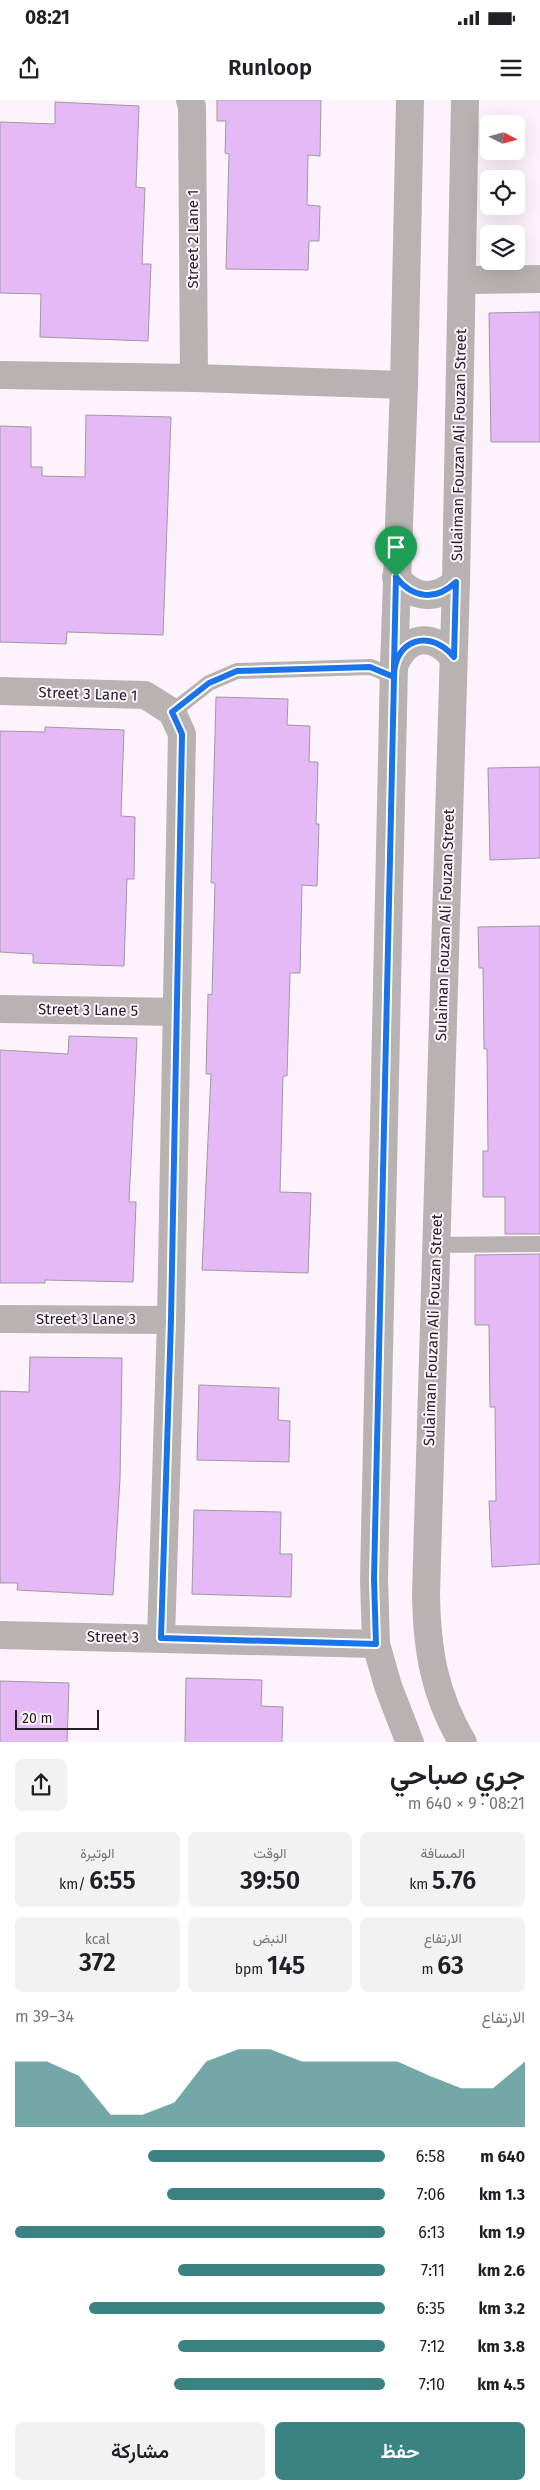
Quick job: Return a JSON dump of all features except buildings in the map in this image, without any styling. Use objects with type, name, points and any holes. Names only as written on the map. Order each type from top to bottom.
[{"type":"street","name":"Street 2 Lane 1","points":[[190,100],[192,107],[194,378]]},
{"type":"street","points":[[410,100],[404,385],[396,577],[374,1579],[376,1644],[388,1686],[410,1742]]},
{"type":"street","name":"Sulaiman Fouzan Ali Fouzan Street","points":[[463,1742],[450,1720],[438,1690],[430,1659],[426,1627],[435,1245],[456,582],[465,100]]},
{"type":"street","points":[[463,280],[540,279]]},
{"type":"street","points":[[0,375],[194,378],[404,385]]},
{"type":"street","points":[[396,577],[404,587],[414,593],[425,596],[442,593],[456,582]]},
{"type":"street","points":[[394,671],[399,654],[406,646],[416,641],[427,640],[437,642],[454,657]]},
{"type":"street","name":"Street 3 Lane 1","points":[[0,691],[144,695],[172,712]]},
{"type":"street","points":[[161,1638],[171,1320],[182,734],[172,712]]},
{"type":"street","name":"Street 3 Lane 5","points":[[0,1009],[177,1012]]},
{"type":"street","name":"Street 3 Lane 3","points":[[0,1319],[171,1320]]},
{"type":"street","name":"Street 3","points":[[0,1635],[376,1644]]},
{"type":"lane","points":[[172,712],[209,683],[237,671],[370,667],[394,671]]},
{"type":"lane","points":[[435,1245],[540,1244]]},
{"type":"route","points":[[396,577],[394,666],[394,677],[370,667],[237,671],[209,683],[172,712],[182,734],[171,1320],[161,1638],[376,1644],[374,1579],[394,677],[394,666],[399,654],[406,646],[416,641],[427,640],[437,642],[454,657],[456,582],[447,590],[437,595],[425,596],[414,593],[404,587],[396,577]]}]
